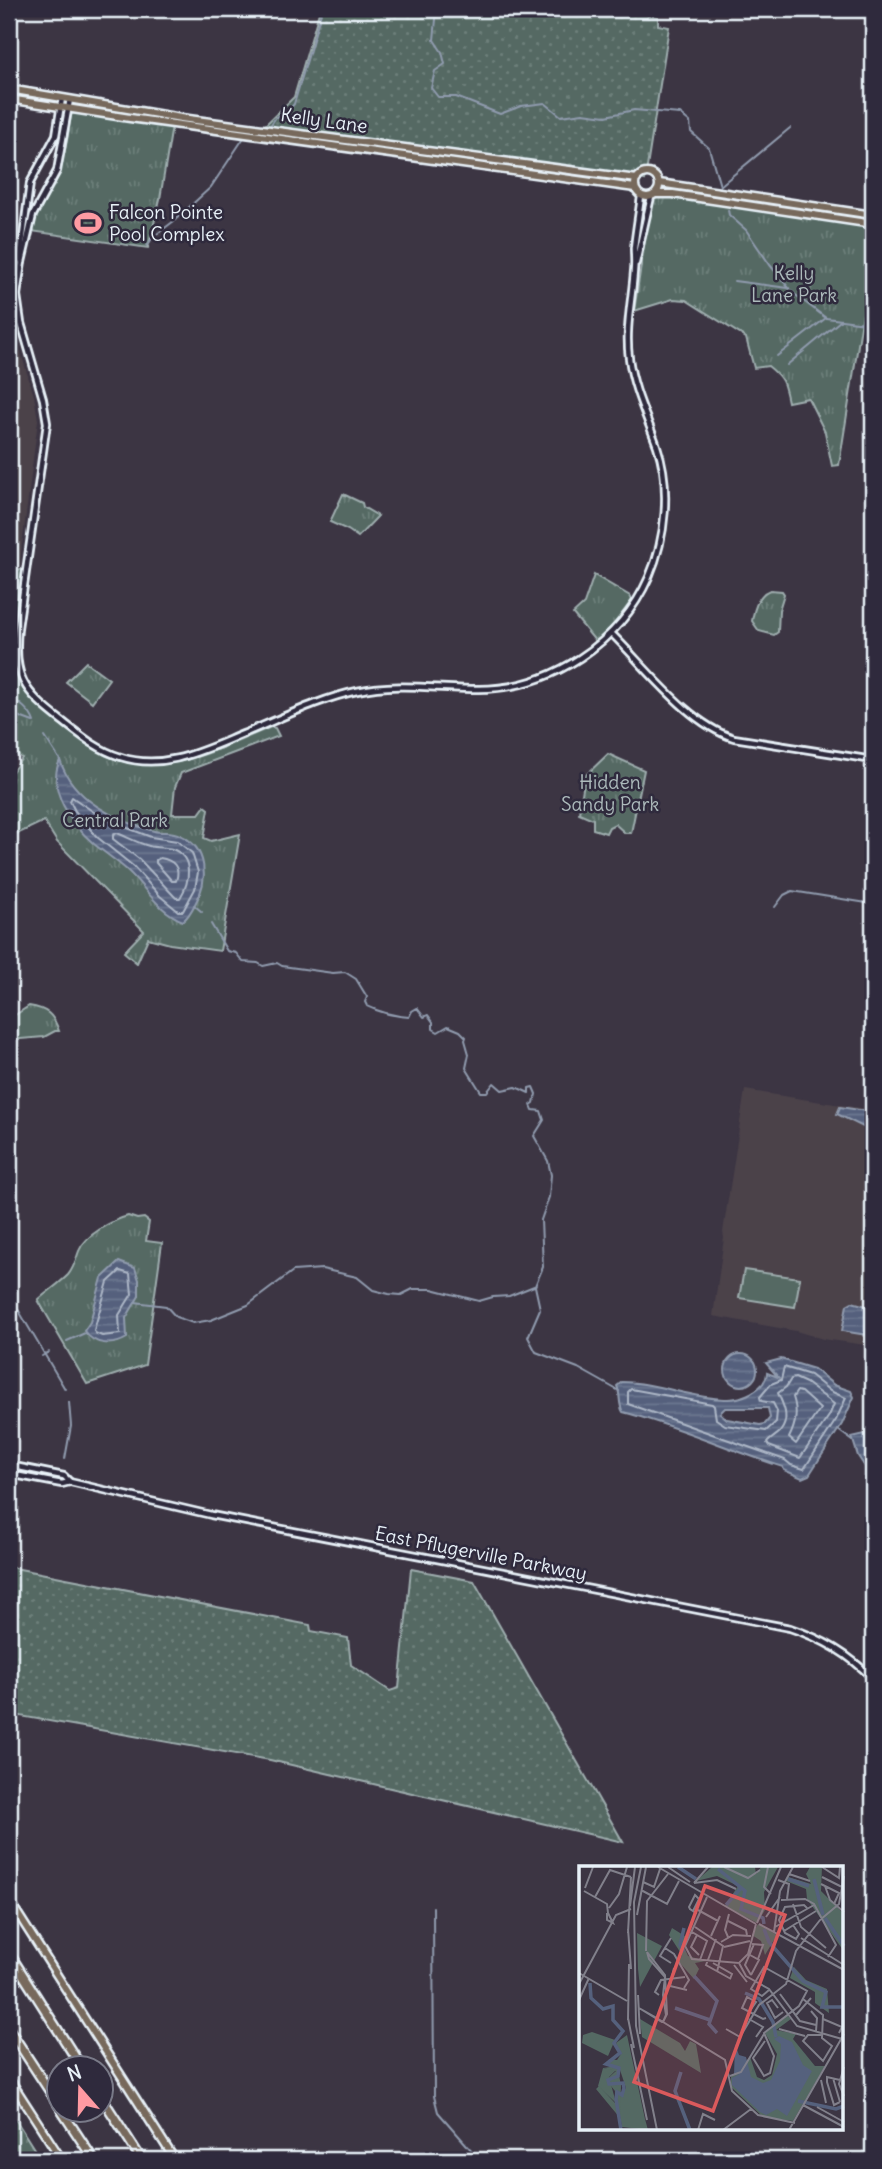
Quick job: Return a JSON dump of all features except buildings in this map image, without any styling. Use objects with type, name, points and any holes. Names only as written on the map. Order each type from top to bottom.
[{"type":"highway","points":[[9,1953],[74,2054]]},
{"type":"highway","points":[[9,2029],[46,2086]]},
{"type":"highway","points":[[116,2120],[142,2160]]},
{"type":"highway","points":[[70,2124],[94,2160]]},
{"type":"main road","name":"Kelly Lane","points":[[9,89],[181,118],[636,179]]},
{"type":"main road","name":"Kelly Lane","points":[[9,99],[635,188]]},
{"type":"main road","points":[[873,215],[659,183],[649,173],[636,179],[635,188],[641,196],[673,194],[873,224]]},
{"type":"main road","points":[[654,195],[659,183]]},
{"type":"main road","points":[[9,1900],[175,2160]]},
{"type":"main road","points":[[9,2078],[62,2160]]},
{"type":"street","points":[[66,98],[57,172],[33,215],[22,262],[18,305],[47,423],[16,657],[23,681],[35,699],[96,746],[133,761],[161,762],[196,753],[356,691],[397,686],[479,689],[533,681],[570,664],[611,634],[638,597],[649,576],[664,517],[662,466],[633,382],[629,356],[628,332],[635,268],[634,250],[641,196]]},
{"type":"street","points":[[22,262],[20,259],[28,190],[56,135],[65,108]]},
{"type":"street","points":[[635,268],[654,195]]},
{"type":"street","points":[[611,634],[691,714],[717,733],[873,760]]},
{"type":"street","name":"East Pflugerville Parkway","points":[[9,1465],[64,1476],[71,1482],[211,1515],[790,1628],[828,1643],[852,1659],[873,1679]]},
{"type":"street","name":"East Pflugerville Parkway","points":[[9,1474],[62,1485],[71,1482]]},
{"type":"shaded area","points":[[9,327],[13,327],[34,396],[38,420],[19,569],[9,567]]},
{"type":"shaded area","points":[[745,1090],[873,1110],[873,1346],[823,1339],[796,1331],[713,1316]]},
{"type":"green space","points":[[320,9],[647,9],[648,16],[658,17],[658,25],[669,27],[645,180],[264,126],[294,97]]},
{"type":"green space","points":[[76,112],[172,126],[160,199],[148,248],[31,231],[57,176],[71,115]]},
{"type":"green space","name":"Kelly Lane Park","points":[[656,190],[873,222],[873,250],[839,465],[832,466],[825,432],[808,398],[788,402],[784,385],[777,374],[768,366],[754,368],[746,338],[686,300],[673,299],[634,311],[652,194]]},
{"type":"green space","points":[[343,494],[362,503],[363,507],[378,516],[358,537],[330,522]]},
{"type":"green space","name":"Central Park","points":[[9,567],[22,570],[12,638],[12,660],[18,679],[44,710],[94,749],[128,763],[170,763],[211,752],[271,727],[275,728],[279,736],[181,773],[175,787],[172,814],[199,814],[205,806],[209,809],[204,838],[211,841],[240,834],[220,951],[148,938],[137,963],[124,952],[144,931],[57,842],[44,821],[17,834],[9,820],[9,776],[22,758],[9,750]]},
{"type":"green space","points":[[594,575],[630,596],[632,600],[596,642],[573,614],[584,604]]},
{"type":"green space","points":[[770,590],[782,591],[784,594],[779,610],[778,632],[774,635],[759,631],[752,621],[760,598]]},
{"type":"green space","points":[[86,662],[109,679],[92,702],[66,682]]},
{"type":"green space","name":"Hidden Sandy Park","points":[[608,754],[644,770],[631,833],[625,833],[615,824],[609,827],[606,833],[593,829],[593,819],[579,813],[585,776]]},
{"type":"green space","points":[[29,1006],[48,1013],[59,1031],[44,1037],[9,1040],[9,1019]]},
{"type":"green space","points":[[128,1216],[144,1218],[149,1222],[146,1241],[162,1243],[145,1365],[87,1384],[38,1300],[68,1275],[87,1239],[107,1225]]},
{"type":"green space","points":[[744,1270],[800,1278],[795,1307],[739,1298]]},
{"type":"green space","points":[[9,1567],[310,1625],[311,1631],[348,1638],[351,1665],[390,1691],[399,1688],[411,1569],[474,1581],[623,1842],[270,1760],[9,1714]]},
{"type":"green space","points":[[9,2109],[41,2160],[9,2160]]},
{"type":"water","points":[[60,760],[74,786],[97,806],[140,827],[177,834],[196,848],[201,856],[204,875],[200,895],[183,921],[159,905],[128,871],[77,827],[64,806],[56,783]]},
{"type":"water","points":[[840,1107],[873,1112],[873,1132],[837,1114]]},
{"type":"water","points":[[119,1262],[135,1268],[139,1280],[139,1296],[126,1318],[127,1338],[115,1343],[98,1342],[84,1331],[90,1322],[102,1278]]},
{"type":"water","points":[[852,1302],[870,1307],[867,1335],[842,1331],[847,1305]]},
{"type":"water","points":[[741,1354],[752,1359],[757,1370],[752,1381],[741,1386],[730,1381],[725,1370],[730,1359]]},
{"type":"water","points":[[781,1359],[814,1369],[834,1385],[851,1391],[854,1397],[842,1424],[809,1475],[802,1478],[783,1467],[623,1412],[621,1409],[617,1386],[622,1382],[731,1399],[745,1396],[757,1389],[766,1379],[767,1373],[778,1377],[766,1363]],"holes":[[[725,1408],[768,1408],[770,1418],[760,1425],[727,1419],[720,1413]]]},
{"type":"water","points":[[869,1433],[873,1438],[873,1479],[858,1456],[852,1437]]},
{"type":"waterway","points":[[270,126],[276,117],[285,114],[294,104],[322,9]]},
{"type":"waterway","points":[[437,9],[434,40],[442,52],[445,64],[435,71],[431,88],[438,97],[456,97],[500,114],[521,106],[545,103],[561,116],[583,113],[606,116],[634,110],[680,114],[690,122],[691,132],[709,148],[720,186],[790,128]]},
{"type":"waterway","points":[[147,246],[153,237],[211,187],[245,136]]},
{"type":"waterway","points":[[728,210],[729,215],[746,230],[793,293],[826,318],[873,324]]},
{"type":"waterway","points":[[734,281],[788,288]]},
{"type":"waterway","points":[[777,356],[826,318]]},
{"type":"waterway","points":[[787,365],[840,321]]},
{"type":"waterway","points":[[9,698],[24,707],[34,722]]},
{"type":"waterway","points":[[9,713],[33,722]]},
{"type":"waterway","points":[[45,737],[60,760]]},
{"type":"waterway","points":[[775,907],[784,895],[792,891],[873,904]]},
{"type":"waterway","points":[[194,905],[202,912]]},
{"type":"waterway","points":[[211,924],[227,951],[236,953],[243,962],[263,966],[277,963],[333,973],[345,972],[356,979],[367,997],[367,1006],[388,1014],[409,1017],[417,1008],[424,1017],[428,1015],[433,1022],[433,1029],[438,1032],[448,1026],[460,1031],[466,1037],[469,1054],[466,1068],[481,1092],[487,1092],[494,1083],[502,1090],[516,1087],[529,1093],[529,1088],[533,1087],[536,1094],[531,1105],[533,1110],[541,1111],[544,1120],[534,1136],[548,1161],[551,1175],[549,1197],[541,1220],[543,1267],[535,1286],[540,1309],[528,1337],[536,1352],[578,1368],[619,1391]]},
{"type":"waterway","points":[[135,1302],[166,1306],[176,1317],[193,1323],[211,1320],[248,1305],[293,1271],[322,1269],[357,1277],[373,1290],[401,1295],[413,1289],[432,1289],[479,1301],[509,1296],[534,1286]]},
{"type":"waterway","points":[[9,1294],[65,1389]]},
{"type":"waterway","points":[[67,1341],[85,1333]]},
{"type":"waterway","points":[[42,1356],[49,1352]]},
{"type":"waterway","points":[[65,1459],[71,1426],[69,1402]]},
{"type":"waterway","points":[[838,1430],[853,1441]]},
{"type":"waterway","points":[[433,1907],[434,2096],[438,2112],[480,2160]]},
{"type":"place","name":"Falcon Pointe Pool Complex","points":[[88,223]]}]
